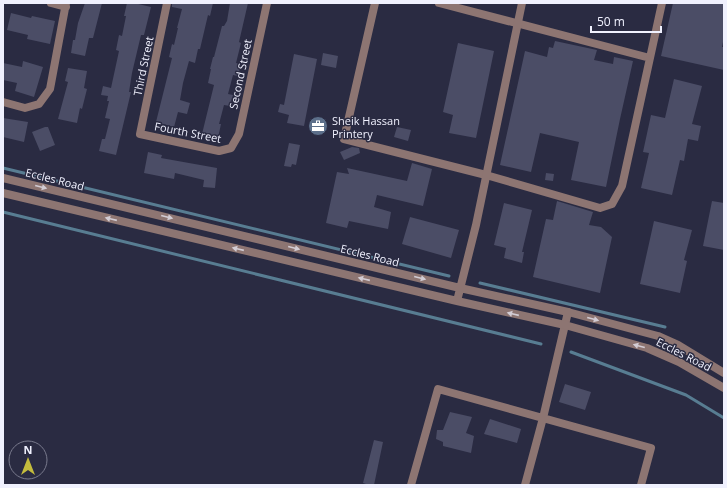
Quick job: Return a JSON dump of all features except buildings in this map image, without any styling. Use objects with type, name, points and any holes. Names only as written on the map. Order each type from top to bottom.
[{"type":"street","points":[[3,102],[25,108],[39,104],[50,90],[66,5],[51,3]]},
{"type":"street","name":"Third Street","points":[[140,134],[167,3]]},
{"type":"street","name":"Second Street","points":[[231,148],[239,134],[266,3]]},
{"type":"street","points":[[375,3],[344,139],[486,175],[600,208],[612,204],[622,186],[662,3]]},
{"type":"street","points":[[439,3],[650,58]]},
{"type":"street","points":[[457,301],[476,225],[522,3]]},
{"type":"street","name":"Fourth Street","points":[[140,134],[219,151],[231,148]]},
{"type":"street","name":"Eccles Road","points":[[3,178],[460,288],[568,312],[658,336],[685,349],[724,373]]},
{"type":"street","name":"Eccles Road","points":[[3,193],[565,326],[647,348],[679,362],[724,388]]},
{"type":"street","points":[[525,485],[543,418],[568,312]]},
{"type":"street","points":[[411,485],[438,389],[651,448],[641,485]]},
{"type":"waterway","points":[[3,168],[449,276]]},
{"type":"waterway","points":[[3,212],[541,344]]},
{"type":"waterway","points":[[480,283],[665,327]]},
{"type":"waterway","points":[[571,352],[686,395],[724,418]]},
{"type":"place","name":"Sheik Hassan Printery","points":[[318,126]]}]
